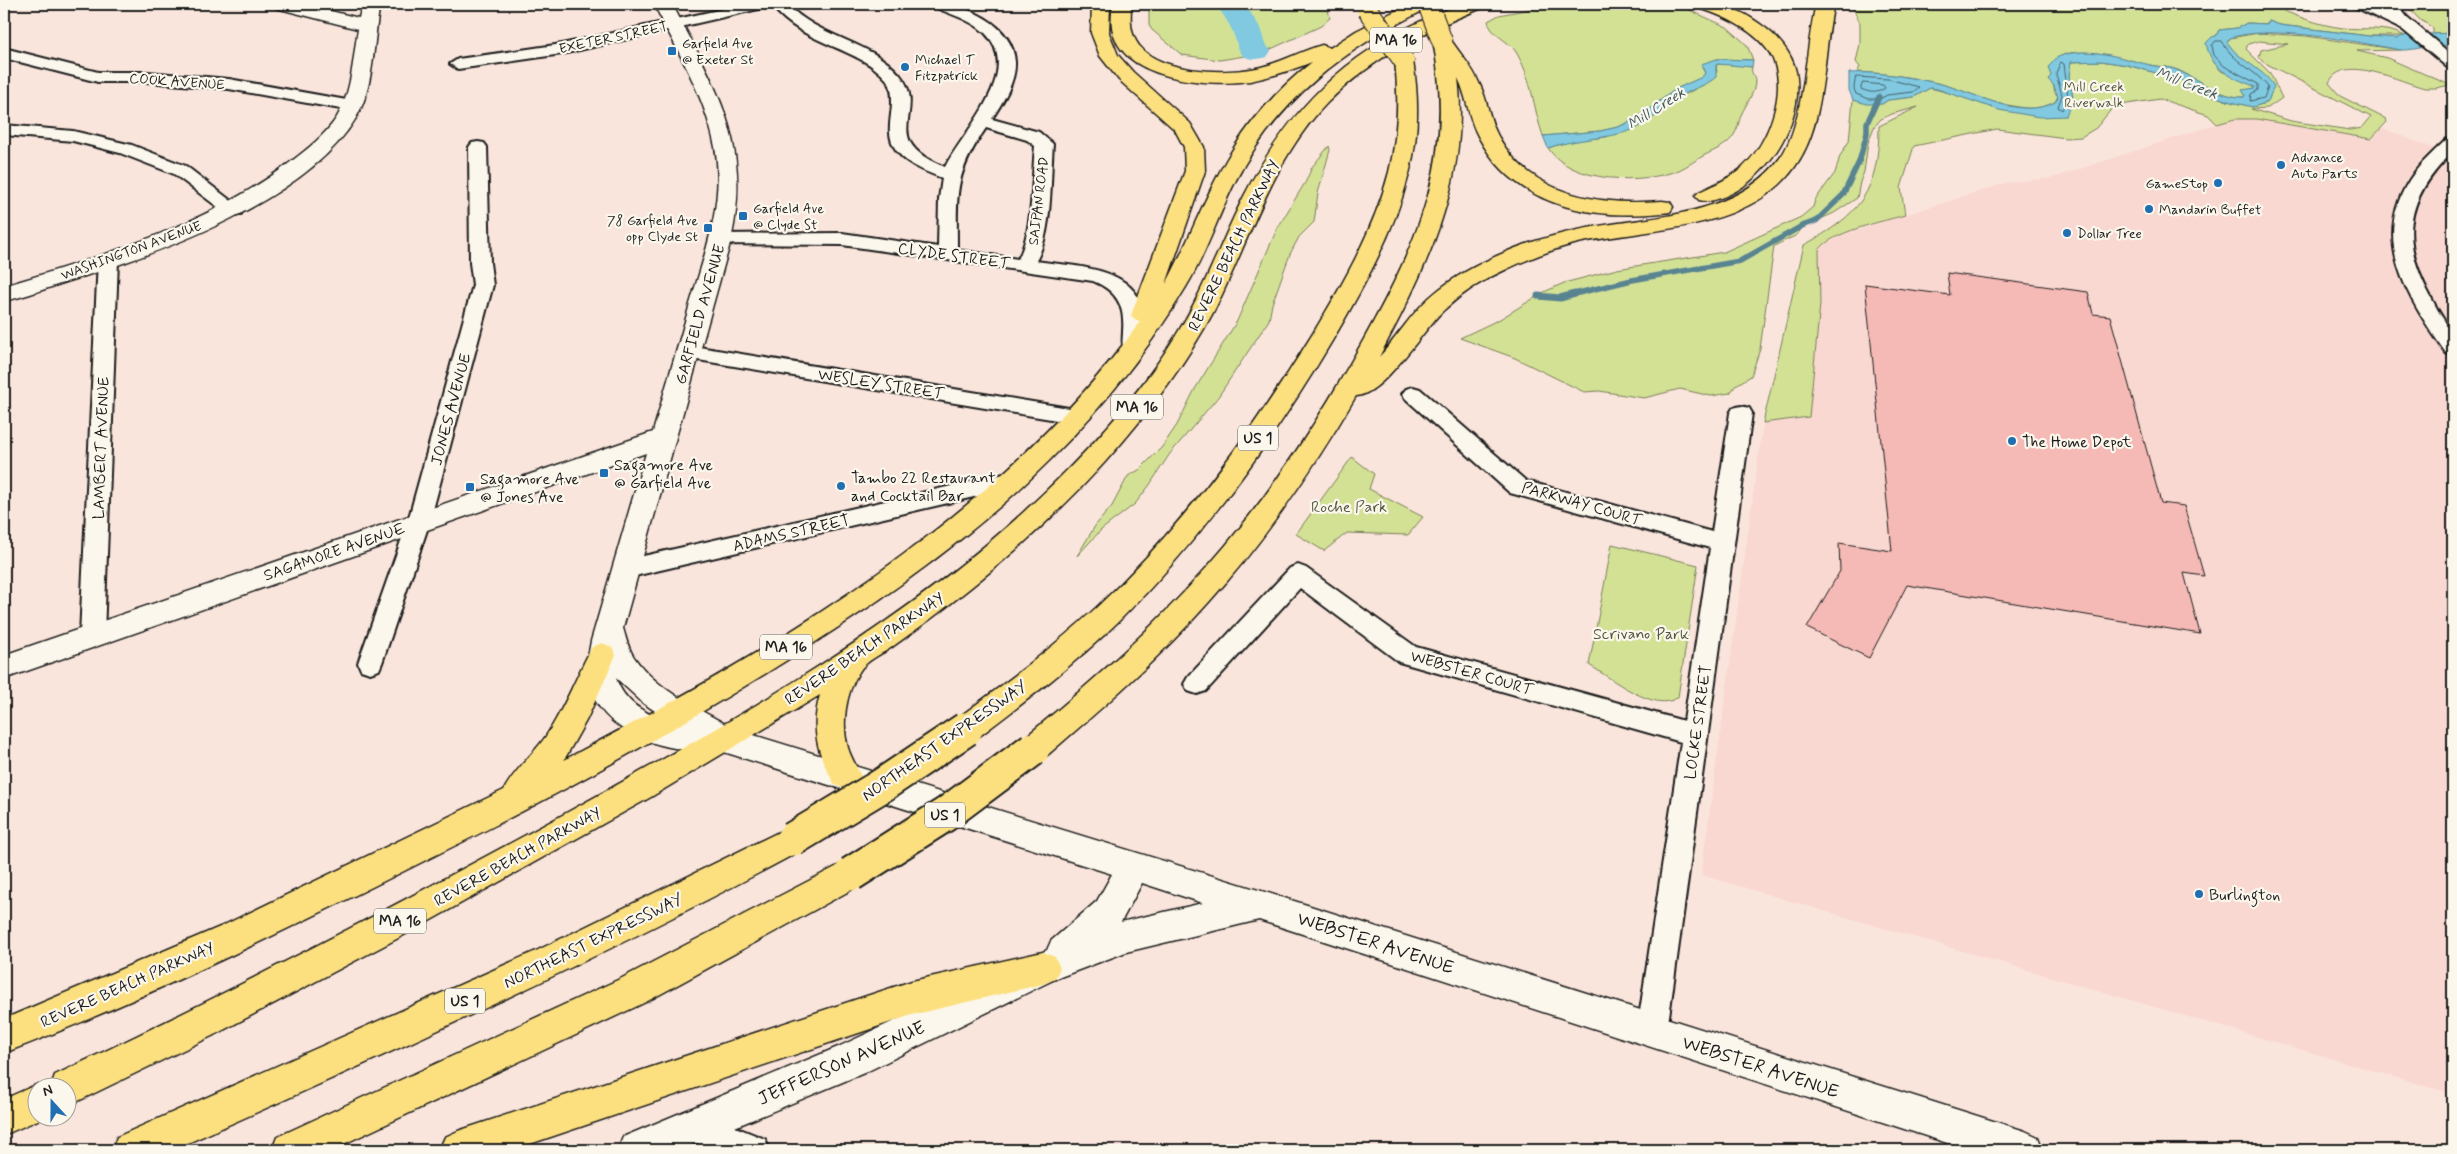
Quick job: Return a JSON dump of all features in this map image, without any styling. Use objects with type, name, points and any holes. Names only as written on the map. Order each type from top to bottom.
[{"type":"highway","points":[[1102,4],[1100,30],[1110,58],[1135,85],[1186,130],[1195,146],[1197,155],[1195,171],[1132,346]]},
{"type":"highway","points":[[1122,4],[1121,29],[1127,45],[1135,52],[1154,65],[1209,77],[1236,77],[1276,69],[1369,30]]},
{"type":"highway","name":"NORTHEAST EXPRESSWAY","points":[[130,1150],[571,952],[688,895],[792,839],[881,786],[966,729],[1042,672],[1108,614],[1138,584],[1212,500],[1288,394],[1357,276],[1379,231],[1399,173],[1406,134],[1408,96],[1404,61],[1386,4]]},
{"type":"highway","name":"REVERE BEACH PARKWAY","points":[[4,1036],[166,968],[289,912],[506,805],[681,711],[784,648],[888,580],[952,533],[1014,480],[1075,416],[1132,346],[1181,276],[1228,175],[1260,124],[1304,76],[1369,30],[1423,4]]},
{"type":"highway","name":"US 1","points":[[290,1150],[634,990],[851,874],[946,814],[1033,749],[1140,656],[1200,594],[1272,506],[1334,412],[1372,348],[1408,277],[1440,194],[1448,153],[1449,81],[1442,41],[1428,4]]},
{"type":"highway","name":"REVERE BEACH PARKWAY","points":[[78,1083],[230,1009],[399,921],[725,738],[850,662],[923,611],[1000,548],[1053,499],[1123,424],[1163,373],[1195,325],[1219,279],[1250,207],[1277,155],[1299,121],[1313,105],[1337,82],[1377,51],[1424,25],[1468,6],[1483,4]]},
{"type":"highway","points":[[1442,41],[1468,77],[1488,136],[1502,158],[1520,177],[1545,192],[1586,205],[1619,209],[1660,207],[1710,194],[1748,173],[1758,164],[1773,144],[1780,124],[1786,96],[1787,74],[1777,50],[1756,29],[1742,20],[1705,4]]},
{"type":"highway","points":[[1334,412],[1398,350],[1414,328],[1435,305],[1470,279],[1491,267],[1533,250],[1578,237],[1669,222],[1709,212],[1744,199],[1770,182],[1789,162],[1800,141],[1826,4]]},
{"type":"highway","points":[[1365,6],[1404,61]]},
{"type":"highway","points":[[506,805],[532,778],[562,737],[581,703],[606,642]]},
{"type":"highway","points":[[846,776],[840,767],[832,745],[829,719],[836,687],[850,662]]},
{"type":"highway","points":[[4,1054],[166,968]]},
{"type":"highway","points":[[458,1150],[912,998],[1043,968]]},
{"type":"highway","points":[[4,1117],[28,1106]]},
{"type":"street","points":[[282,4],[367,26]]},
{"type":"street","name":"WASHINGTON AVENUE","points":[[4,294],[188,232],[234,210],[288,176],[335,136],[352,106],[371,4]]},
{"type":"street","name":"GARFIELD AVENUE","points":[[664,4],[710,102],[722,136],[728,166],[728,206],[606,642],[602,680],[610,698],[627,715],[650,728],[682,737],[725,738]]},
{"type":"street","name":"EXETER STREET","points":[[458,64],[562,49],[766,4]]},
{"type":"street","points":[[778,4],[798,24],[875,64],[891,75],[902,95],[898,130],[901,145],[920,162],[951,175]]},
{"type":"street","points":[[939,4],[986,26],[996,35],[1004,50],[1007,64],[1005,82],[961,152],[951,175],[947,254]]},
{"type":"street","points":[[2360,4],[2413,31]]},
{"type":"street","points":[[2389,4],[2413,31],[2453,64]]},
{"type":"street","name":"COOK AVENUE","points":[[4,53],[29,61],[98,77],[147,77],[228,84],[352,106]]},
{"type":"street","name":"SAIPAN ROAD","points":[[980,121],[1025,133],[1040,139],[1044,144],[1036,234],[1033,250],[1024,265]]},
{"type":"street","points":[[4,130],[73,136],[99,141],[126,150],[180,170],[234,210]]},
{"type":"street","points":[[2453,143],[2426,170],[2414,186],[2403,214],[2401,237],[2405,263],[2414,287],[2453,348]]},
{"type":"street","name":"JONES AVENUE","points":[[370,663],[419,521],[483,284],[480,263],[478,147]]},
{"type":"street","name":"CLYDE STREET","points":[[720,240],[829,238],[1088,274],[1117,284],[1126,293],[1132,305],[1134,322],[1132,346]]},
{"type":"street","name":"LAMBERT AVENUE","points":[[92,636],[108,260]]},
{"type":"street","name":"WESLEY STREET","points":[[687,352],[1075,416]]},
{"type":"street","name":"PARKWAY COURT","points":[[1413,394],[1518,487],[1722,543]]},
{"type":"street","name":"LOCKE STREET","points":[[1652,1031],[1741,413]]},
{"type":"street","name":"SAGAMORE AVENUE","points":[[4,667],[664,437]]},
{"type":"street","name":"ADAMS STREET","points":[[626,569],[1014,480]]},
{"type":"street","name":"WEBSTER COURT","points":[[1197,684],[1298,574],[1408,655],[1695,735]]},
{"type":"street","points":[[606,642],[613,647],[621,664],[644,687],[725,738]]},
{"type":"street","name":"WEBSTER AVENUE","points":[[725,738],[1259,905],[2025,1150]]},
{"type":"street","name":"JEFFERSON AVENUE","points":[[1043,968],[1110,912],[1134,866]]},
{"type":"street","name":"JEFFERSON AVENUE","points":[[636,1150],[851,1060],[1043,968],[1125,936],[1259,905]]},
{"type":"street","points":[[693,1126],[754,1150]]},
{"type":"shaded area","points":[[2246,118],[2370,139],[2382,128],[2453,156],[2453,1094],[1701,875],[1763,423],[1809,416],[1820,304],[1818,254],[1821,247],[1841,235],[2006,183],[2052,178],[2217,124]]},
{"type":"green space","points":[[1152,4],[1322,4],[1328,10],[1330,18],[1321,26],[1271,49],[1257,54],[1220,60],[1182,55],[1152,30],[1149,25],[1149,7]]},
{"type":"green space","points":[[1556,4],[1676,4],[1727,27],[1747,45],[1753,60],[1717,59],[1702,68],[1705,73],[1703,77],[1676,89],[1634,120],[1618,127],[1600,131],[1543,136],[1526,72],[1516,52],[1492,30],[1488,21],[1499,15]]},
{"type":"green space","points":[[1851,4],[2269,4],[2296,16],[2324,25],[2391,31],[2405,36],[2369,36],[2280,25],[2269,21],[2268,24],[2247,23],[2237,28],[2219,30],[2216,36],[2213,61],[2221,71],[2254,86],[2255,88],[2250,89],[2244,97],[2218,91],[2172,68],[2144,64],[2103,54],[2082,52],[2066,54],[2058,58],[2050,69],[2055,93],[2058,96],[2055,102],[2041,107],[2026,108],[1996,103],[1951,87],[1927,81],[1887,74],[1857,72],[1860,67],[1856,62],[1860,44],[1860,23]]},
{"type":"green space","points":[[2405,4],[2453,10],[2453,33],[2433,34],[2433,28],[2419,19]]},
{"type":"green space","name":"Mill Creek Riverwalk","points":[[2258,33],[2306,36],[2401,50],[2357,51],[2387,58],[2450,85],[2425,88],[2374,72],[2359,70],[2346,70],[2336,74],[2329,83],[2340,96],[2386,119],[2387,122],[2371,139],[2256,119],[2235,119],[2217,124],[2208,115],[2160,99],[2114,106],[2096,128],[2081,137],[2066,138],[1997,129],[1914,146],[1901,188],[1905,215],[1846,233],[1825,244],[1819,250],[1820,304],[1809,417],[1763,423],[1804,245],[1839,223],[1862,199],[1870,184],[1875,168],[1879,126],[1918,107],[1881,119],[1874,127],[1868,143],[1864,172],[1857,198],[1834,213],[1803,227],[1797,235],[1774,246],[1760,349],[1751,376],[1736,385],[1730,393],[1711,396],[1680,389],[1644,398],[1599,391],[1584,392],[1515,358],[1460,338],[1500,319],[1544,292],[1564,283],[1617,269],[1724,252],[1801,217],[1813,207],[1815,200],[1835,173],[1840,156],[1849,141],[1853,100],[1882,104],[1888,100],[1914,97],[1930,88],[1969,98],[2057,114],[2069,77],[2071,62],[2101,61],[2127,65],[2178,79],[2208,94],[2231,102],[2253,107],[2268,102],[2227,42],[2230,38]],"holes":[[[2259,41],[2288,44],[2261,50],[2259,57],[2263,62],[2371,117],[2362,128],[2350,130],[2291,121],[2251,109],[2268,108],[2282,98],[2270,73],[2246,49],[2248,44]]]},
{"type":"green space","points":[[1723,63],[1752,67],[1755,85],[1752,94],[1741,115],[1736,131],[1729,141],[1679,170],[1647,178],[1609,178],[1573,169],[1559,160],[1548,148],[1569,141],[1606,137],[1645,123],[1682,96],[1703,85],[1717,72],[1716,65]]},
{"type":"green space","points":[[1329,146],[1330,150],[1318,193],[1314,222],[1299,237],[1290,254],[1272,304],[1269,320],[1218,397],[1169,455],[1135,504],[1101,530],[1077,556],[1095,526],[1112,506],[1128,476],[1139,470],[1162,447],[1177,425],[1195,389],[1237,321],[1277,229],[1306,181],[1312,167]]},
{"type":"green space","name":"Roche Park","points":[[1352,457],[1374,474],[1369,489],[1423,517],[1408,535],[1347,533],[1324,551],[1296,534]]},
{"type":"green space","name":"Scrivano Park","points":[[1612,544],[1698,565],[1678,697],[1669,701],[1646,698],[1589,665]]},
{"type":"water","points":[[2269,21],[2280,25],[2397,38],[2408,35],[2453,33],[2453,47],[2440,45],[2401,50],[2338,39],[2268,33],[2247,34],[2230,38],[2227,42],[2232,49],[2269,79],[2274,86],[2268,102],[2253,107],[2208,94],[2178,79],[2127,65],[2101,61],[2071,62],[2069,76],[2073,97],[2066,116],[2039,117],[1999,110],[1930,88],[1914,97],[1888,100],[1882,104],[1867,104],[1853,100],[1849,90],[1849,73],[1882,74],[1937,83],[1996,103],[2026,108],[2041,107],[2055,102],[2058,97],[2054,86],[2048,79],[2051,76],[2048,67],[2058,57],[2082,52],[2106,54],[2155,66],[2172,68],[2218,91],[2244,97],[2245,95],[2242,90],[2255,88],[2254,86],[2230,76],[2217,66],[2212,60],[2206,43],[2216,36],[2219,30],[2237,28],[2247,23],[2268,24]]},
{"type":"water","points":[[1717,59],[1753,60],[1752,67],[1716,65],[1716,77],[1686,93],[1635,129],[1624,133],[1569,142],[1548,148],[1543,136],[1600,131],[1618,127],[1634,120],[1676,89],[1702,77],[1705,73],[1701,64]]},
{"type":"building","name":"The Home Depot","points":[[1947,273],[2088,292],[2093,314],[2110,316],[2161,503],[2184,506],[2204,576],[2184,573],[2200,634],[1907,585],[1869,658],[1807,628],[1840,571],[1839,543],[1892,551],[1865,284],[1950,295]]},
{"type":"waterway","name":"Mill Creek","points":[[1231,4],[1246,29],[1250,45],[1256,51]]},
{"type":"waterway","points":[[1570,295],[1632,280],[1740,261],[1802,226],[1816,221],[1843,195],[1859,162],[1867,133],[1867,123],[1879,97]]},
{"type":"waterway","points":[[1538,296],[1560,298],[1575,294]]},
{"type":"place","name":"Garfield Ave @ Exeter St","points":[[672,51]]},
{"type":"place","name":"Michael T Fitzpatrick","points":[[905,67]]},
{"type":"place","name":"Advance Auto Parts","points":[[2281,165]]},
{"type":"place","name":"GameStop","points":[[2218,183]]},
{"type":"place","name":"Mandarin Buffet","points":[[2149,209]]},
{"type":"place","name":"Garfield Ave @ Clyde St","points":[[743,216]]},
{"type":"place","name":"78 Garfield Ave opp Clyde St","points":[[708,228]]},
{"type":"place","name":"Dollar Tree","points":[[2067,233]]},
{"type":"place","name":"The Home Depot","points":[[2012,441]]},
{"type":"place","name":"Sagamore Ave @ Garfield Ave","points":[[604,473]]},
{"type":"place","name":"Tambo 22 Restaurant and Cocktail Bar","points":[[841,486]]},
{"type":"place","name":"Sagamore Ave @ Jones Ave","points":[[470,487]]},
{"type":"place","name":"Burlington","points":[[2199,894]]}]
